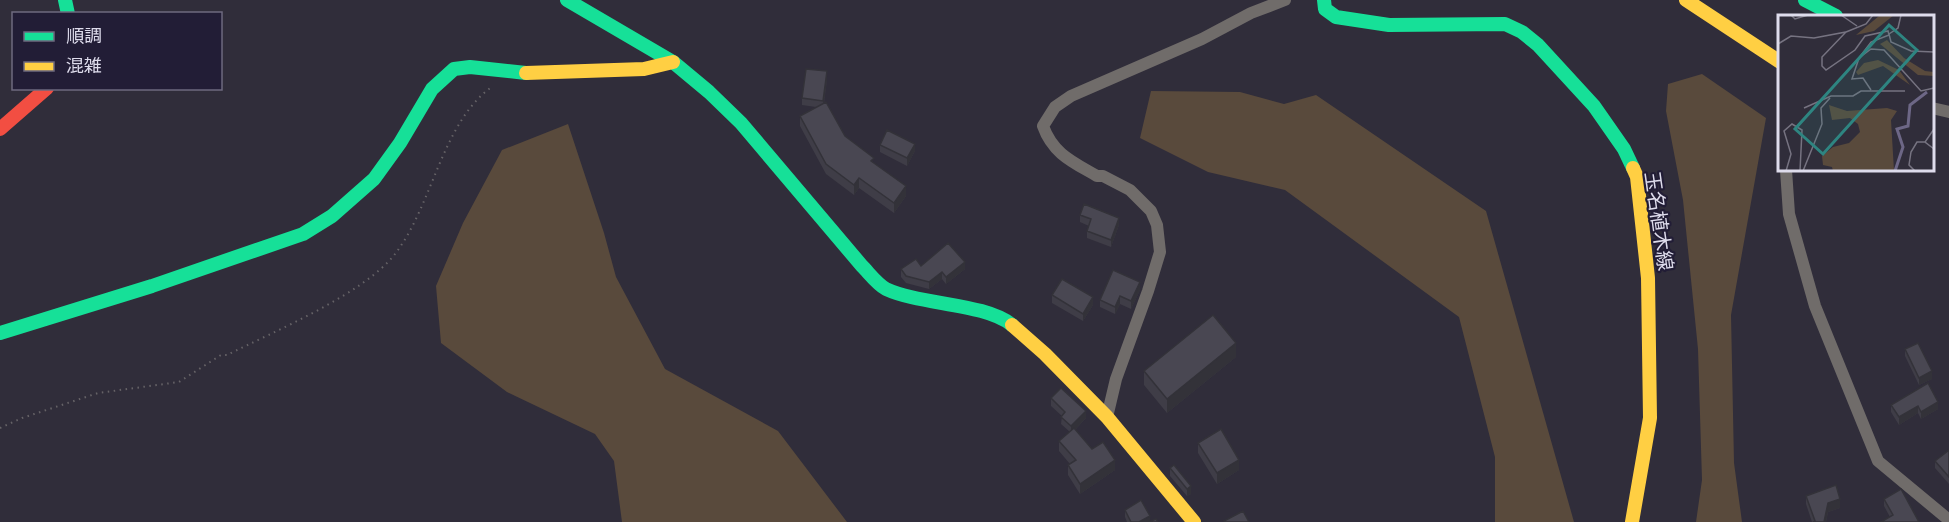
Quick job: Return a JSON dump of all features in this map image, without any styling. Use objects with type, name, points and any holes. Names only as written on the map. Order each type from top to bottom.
[{"type":"street","points":[[567,0],[673,62],[709,92],[741,123],[862,266],[884,288],[1004,319],[1045,354],[1107,417],[1194,522]]},
{"type":"street","points":[[1107,417],[1116,379],[1160,252],[1157,225],[1150,211],[1130,190],[1103,176],[1097,176],[1062,155],[1048,140],[1043,126],[1055,107],[1071,96],[1202,39],[1251,13],[1285,0]]},
{"type":"street","name":"玉名植木線","points":[[1324,0],[1324,9],[1336,17],[1389,25],[1505,24],[1522,32],[1538,45],[1594,106],[1624,149],[1637,177],[1639,188],[1648,278],[1650,335],[1650,418],[1632,522]]},
{"type":"street","points":[[1686,0],[1778,61]]},
{"type":"street","points":[[1805,0],[1834,15]]},
{"type":"street","points":[[0,333],[152,286],[303,234],[332,216],[374,179],[400,143],[432,89],[454,69],[470,67],[535,74],[644,69],[673,62]]},
{"type":"street","points":[[0,129],[45,90]]},
{"type":"street","points":[[1934,108],[1949,112]]},
{"type":"street","points":[[1786,171],[1789,214],[1815,306],[1878,461],[1949,520]]},
{"type":"path","points":[[0,428],[22,418],[98,393],[179,382],[221,355],[227,355],[329,303],[364,281],[393,256],[406,238],[467,112],[482,94],[513,73]]},
{"type":"shaded area","points":[[1702,74],[1766,118],[1731,315],[1734,463],[1742,522],[1696,522],[1702,480],[1698,349],[1683,200],[1666,111],[1668,84]]},
{"type":"shaded area","points":[[1151,91],[1240,92],[1284,104],[1316,95],[1486,211],[1574,522],[1495,522],[1495,457],[1459,317],[1285,190],[1208,172],[1140,138]]},
{"type":"shaded area","points":[[568,124],[616,277],[665,369],[778,431],[847,522],[622,522],[614,461],[595,434],[507,392],[441,343],[436,286],[463,223],[502,150]]},
{"type":"building","points":[[806,69],[827,71],[823,101],[802,98]]},
{"type":"building","points":[[826,102],[845,136],[874,158],[871,161],[906,186],[894,203],[859,178],[854,185],[826,164],[800,116]]},
{"type":"building","points":[[887,130],[915,144],[907,158],[880,145]]},
{"type":"building","points":[[1084,204],[1119,218],[1111,240],[1087,231],[1091,219],[1080,215]]},
{"type":"building","points":[[948,243],[965,262],[946,277],[942,272],[929,282],[906,276],[901,269],[916,259],[921,266]]},
{"type":"building","points":[[1113,270],[1140,282],[1131,301],[1120,296],[1115,307],[1100,300]]},
{"type":"building","points":[[1062,279],[1093,297],[1083,314],[1052,295]]},
{"type":"building","points":[[1213,315],[1236,343],[1167,399],[1144,371]]},
{"type":"building","points":[[1918,343],[1932,371],[1919,378],[1905,349]]},
{"type":"building","points":[[1928,383],[1938,402],[1921,412],[1918,406],[1899,417],[1891,405]]},
{"type":"building","points":[[1061,388],[1086,411],[1071,426],[1061,417],[1065,412],[1051,398]]},
{"type":"building","points":[[1074,428],[1092,449],[1103,442],[1115,460],[1080,484],[1068,465],[1076,460],[1059,441]]},
{"type":"building","points":[[1221,429],[1239,460],[1217,473],[1198,443]]},
{"type":"building","points":[[1949,450],[1949,477],[1935,461]]},
{"type":"building","points":[[1174,465],[1191,486],[1187,489],[1170,468]]},
{"type":"building","points":[[1836,485],[1840,499],[1828,503],[1824,522],[1813,522],[1815,521],[1806,496]]},
{"type":"building","points":[[1901,489],[1919,522],[1881,522],[1893,515],[1884,499]]},
{"type":"building","points":[[1141,500],[1150,516],[1139,522],[1131,522],[1125,510]]},
{"type":"building","points":[[1243,511],[1249,522],[1224,521]]},
{"type":"traffic: fast","points":[[65,0],[68,12]]},
{"type":"traffic: fast","points":[[567,0],[673,62],[709,92],[741,123],[862,266],[883,287],[916,298],[986,312],[1012,325]]},
{"type":"traffic: fast","points":[[1324,0],[1325,9],[1336,17],[1389,25],[1505,24],[1522,32],[1538,45],[1594,106],[1624,149],[1633,168]]},
{"type":"traffic: fast","points":[[1805,0],[1834,15]]},
{"type":"traffic: fast","points":[[0,333],[152,286],[303,234],[332,216],[374,179],[400,143],[432,89],[454,69],[470,67],[526,73]]},
{"type":"traffic: slow","points":[[1686,0],[1778,61]]},
{"type":"traffic: slow","points":[[526,73],[644,69],[673,62]]},
{"type":"traffic: slow","points":[[1632,522],[1650,418],[1648,278],[1637,177],[1633,168]]},
{"type":"traffic: slow","points":[[1012,325],[1045,354],[1107,417],[1194,522]]},
{"type":"traffic: jam","points":[[0,129],[45,90]]}]
